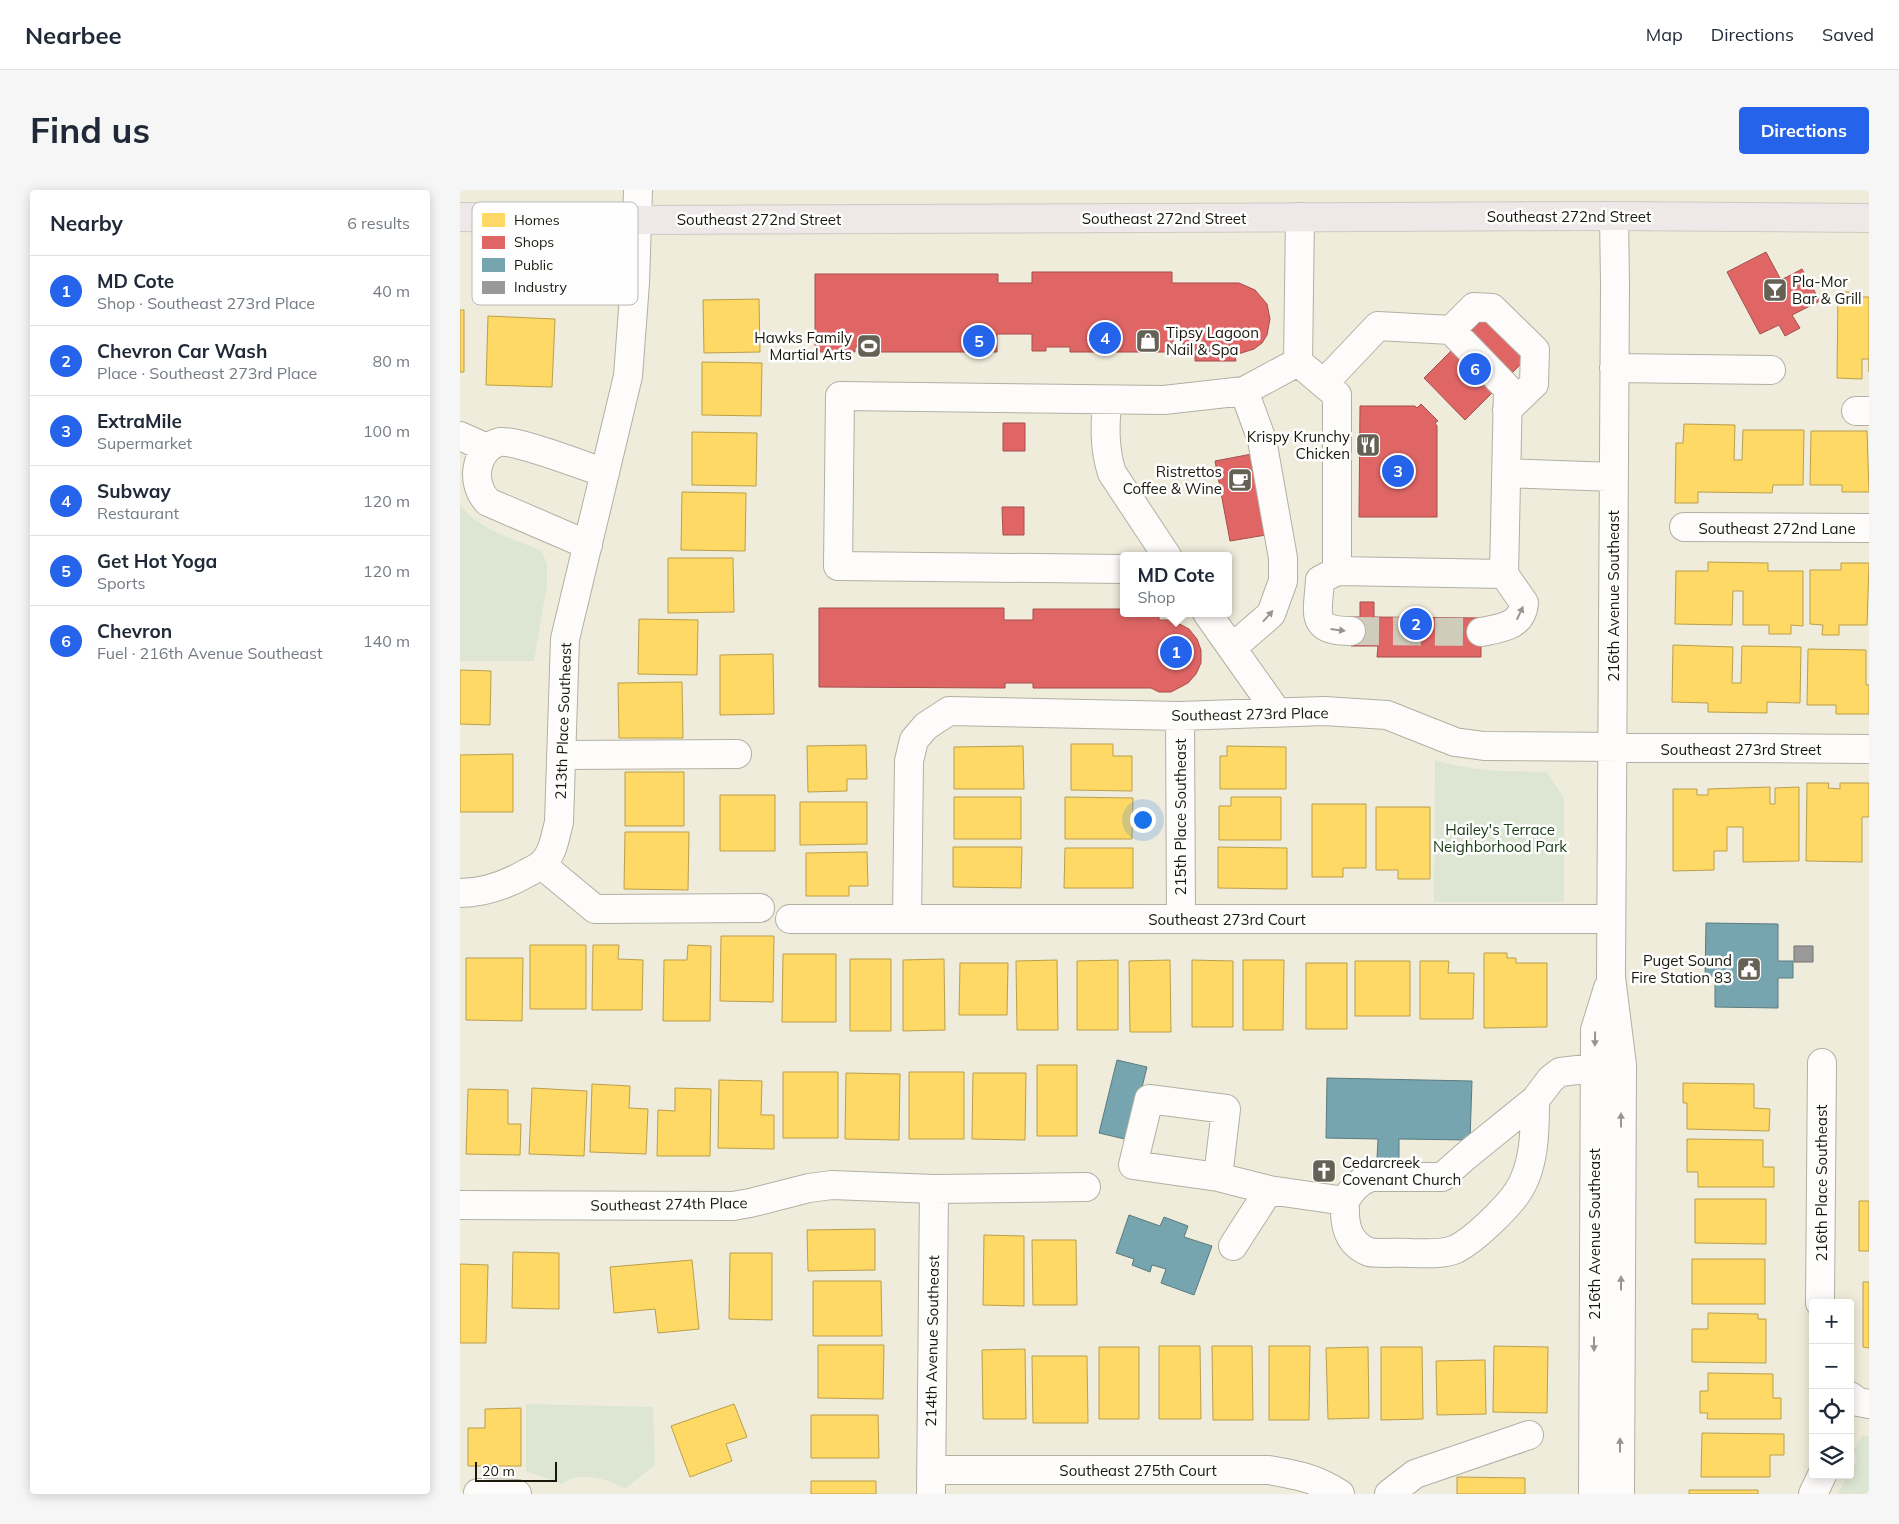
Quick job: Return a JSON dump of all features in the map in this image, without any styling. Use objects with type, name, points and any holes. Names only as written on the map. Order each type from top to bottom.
[{"type":"main road","name":"Southeast 272nd Street","points":[[638,220],[1614,216],[1869,218]]},
{"type":"street","name":"216th Avenue Southeast","points":[[1614,216],[1611,977],[1622,1065],[1620,1494]]},
{"type":"street","points":[[1298,362],[1300,217]]},
{"type":"street","name":"213th Place Southeast","points":[[542,865],[553,847],[559,822],[565,639],[628,376],[633,305]]},
{"type":"street","points":[[1451,330],[1474,307],[1492,308],[1535,350],[1534,384],[1508,410]]},
{"type":"street","points":[[1324,384],[1378,326],[1451,330],[1508,390],[1504,574],[1524,602],[1523,609],[1516,622],[1508,627],[1481,632]]},
{"type":"street","points":[[1298,362],[1337,395],[1337,571]]},
{"type":"street","points":[[1120,570],[838,566],[840,396],[1164,400],[1244,391],[1298,362]]},
{"type":"street","points":[[1614,368],[1771,370]]},
{"type":"street","points":[[1232,648],[1271,614],[1283,581],[1283,558],[1262,440],[1244,391]]},
{"type":"street","points":[[1107,400],[1105,437],[1112,474],[1159,552]]},
{"type":"street","points":[[460,436],[487,448]]},
{"type":"street","points":[[588,545],[488,502],[482,496],[478,486],[478,466],[487,448],[500,442],[516,444],[605,473]]},
{"type":"street","points":[[1506,474],[1614,477]]},
{"type":"street","name":"Southeast 272nd Lane","points":[[1684,527],[1869,528]]},
{"type":"street","points":[[1351,631],[1336,631],[1324,627],[1319,619],[1320,580],[1337,571],[1504,574]]},
{"type":"street","points":[[1210,617],[1277,712]]},
{"type":"street","name":"Southeast 273rd Place","points":[[907,919],[909,760],[914,740],[926,726],[949,711],[1180,716],[1324,711],[1387,715],[1455,742],[1484,746],[1612,748]]},
{"type":"street","name":"215th Place Southeast","points":[[1180,716],[1181,919]]},
{"type":"street","name":"Southeast 273rd Street","points":[[1612,748],[1869,750]]},
{"type":"street","points":[[561,756],[737,754]]},
{"type":"street","points":[[460,893],[472,893],[502,886],[542,865],[595,909],[760,908]]},
{"type":"street","name":"Southeast 273rd Court","points":[[790,920],[1611,919]]},
{"type":"street","name":"216th Avenue Southeast","points":[[1593,1494],[1596,1030],[1611,977]]},
{"type":"street","name":"216th Place Southeast","points":[[1820,1299],[1822,1063]]},
{"type":"street","points":[[1535,1100],[1533,1148],[1518,1192],[1480,1233],[1455,1250],[1434,1253],[1370,1252],[1348,1234],[1344,1220],[1344,1201],[1351,1190],[1361,1181],[1371,1177],[1442,1177],[1466,1155],[1535,1100],[1550,1079],[1560,1072],[1595,1068]]},
{"type":"street","points":[[1218,1177],[1269,1190],[1344,1201]]},
{"type":"street","name":"Southeast 274th Place","points":[[460,1204],[733,1206],[809,1188],[832,1185],[934,1189],[1086,1187]]},
{"type":"street","name":"214th Avenue Southeast","points":[[931,1482],[934,1189]]},
{"type":"street","points":[[1233,1246],[1269,1190]]},
{"type":"street","points":[[1389,1494],[1415,1474],[1529,1435]]},
{"type":"street","name":"Southeast 275th Court","points":[[931,1482],[1148,1482],[1269,1470],[1305,1476],[1325,1484],[1340,1494]]},
{"type":"street","points":[[1813,1494],[1820,1479]]},
{"type":"street","points":[[478,1493],[517,1494]]},
{"type":"green space","points":[[460,504],[476,521],[486,527],[542,551],[547,565],[547,584],[534,661],[460,661]]},
{"type":"green space","name":"Hailey's Terrace Neighborhood Park","points":[[1435,760],[1477,769],[1547,772],[1564,798],[1564,902],[1434,902]]},
{"type":"green space","points":[[526,1404],[653,1407],[655,1465],[625,1489],[602,1479],[585,1477],[576,1477],[562,1484],[526,1471]]},
{"type":"green space","points":[[1863,1435],[1869,1436],[1869,1494],[1837,1494],[1846,1479],[1854,1479],[1854,1465],[1857,1460],[1854,1449]]},
{"type":"building: Homes","points":[[1838,292],[1862,292],[1862,297],[1869,297],[1869,359],[1862,359],[1862,379],[1837,378]]},
{"type":"building: Homes","points":[[759,299],[760,352],[704,353],[703,300]]},
{"type":"building: Homes","points":[[460,310],[464,310],[464,372],[460,372]]},
{"type":"building: Homes","points":[[488,316],[555,319],[552,387],[486,385]]},
{"type":"building: Homes","points":[[702,362],[762,363],[761,416],[702,415]]},
{"type":"building: Homes","points":[[1684,424],[1735,425],[1734,460],[1742,460],[1743,430],[1804,430],[1803,485],[1773,485],[1772,493],[1698,492],[1698,503],[1675,503],[1676,443],[1683,443]]},
{"type":"building: Homes","points":[[1811,431],[1867,431],[1869,492],[1842,492],[1842,485],[1810,485]]},
{"type":"building: Homes","points":[[692,432],[757,433],[756,486],[692,485]]},
{"type":"building: Homes","points":[[682,492],[746,493],[745,551],[681,550]]},
{"type":"building: Homes","points":[[668,558],[733,558],[734,612],[668,613]]},
{"type":"building: Homes","points":[[1708,562],[1768,563],[1768,571],[1803,571],[1803,626],[1791,625],[1791,634],[1769,634],[1769,625],[1743,625],[1743,591],[1733,591],[1732,625],[1675,624],[1676,571],[1708,571]]},
{"type":"building: Homes","points":[[1841,563],[1869,563],[1867,625],[1839,625],[1839,635],[1822,635],[1823,625],[1810,624],[1810,570],[1841,570]]},
{"type":"building: Homes","points":[[639,619],[698,620],[697,675],[638,674]]},
{"type":"building: Homes","points":[[1673,645],[1733,647],[1732,683],[1741,683],[1742,646],[1801,647],[1800,703],[1767,702],[1767,713],[1708,712],[1708,703],[1672,702]]},
{"type":"building: Homes","points":[[1808,649],[1866,650],[1866,685],[1869,685],[1869,714],[1836,714],[1836,705],[1807,705]]},
{"type":"building: Homes","points":[[773,654],[774,714],[720,715],[720,655]]},
{"type":"building: Homes","points":[[460,670],[491,671],[490,725],[460,724]]},
{"type":"building: Homes","points":[[682,682],[683,738],[619,738],[618,683]]},
{"type":"building: Homes","points":[[1071,744],[1113,744],[1113,756],[1132,756],[1132,791],[1071,790]]},
{"type":"building: Homes","points":[[866,745],[867,779],[847,779],[847,791],[808,792],[807,746]]},
{"type":"building: Homes","points":[[1023,746],[1024,789],[954,789],[954,747]]},
{"type":"building: Homes","points":[[1227,746],[1286,747],[1286,789],[1220,789],[1220,756],[1227,756]]},
{"type":"building: Homes","points":[[513,754],[513,812],[460,812],[460,755]]},
{"type":"building: Homes","points":[[625,772],[684,772],[684,826],[625,826]]},
{"type":"building: Homes","points":[[1807,783],[1829,783],[1828,788],[1840,789],[1840,783],[1869,783],[1869,817],[1862,817],[1862,862],[1806,861]]},
{"type":"building: Homes","points":[[1770,787],[1770,804],[1775,804],[1775,788],[1799,787],[1799,861],[1743,862],[1743,827],[1727,827],[1727,851],[1714,851],[1714,870],[1673,871],[1673,789],[1697,789],[1697,795],[1708,795],[1708,789]]},
{"type":"building: Homes","points":[[720,795],[775,795],[775,851],[720,851]]},
{"type":"building: Homes","points":[[954,797],[1021,797],[1021,839],[954,839]]},
{"type":"building: Homes","points":[[1065,797],[1133,798],[1132,839],[1065,839]]},
{"type":"building: Homes","points":[[1231,797],[1281,797],[1281,840],[1219,840],[1219,806],[1231,806]]},
{"type":"building: Homes","points":[[800,802],[867,802],[867,844],[800,845]]},
{"type":"building: Homes","points":[[1312,804],[1366,804],[1366,868],[1343,868],[1343,877],[1312,877]]},
{"type":"building: Homes","points":[[1376,807],[1430,807],[1430,879],[1398,879],[1398,870],[1376,870]]},
{"type":"building: Homes","points":[[625,832],[689,832],[688,890],[624,889]]},
{"type":"building: Homes","points":[[953,847],[1022,847],[1021,888],[953,887]]},
{"type":"building: Homes","points":[[1218,847],[1287,848],[1287,889],[1218,888]]},
{"type":"building: Homes","points":[[1065,848],[1133,848],[1133,888],[1064,888]]},
{"type":"building: Homes","points":[[867,852],[868,886],[849,886],[849,896],[806,896],[806,853]]},
{"type":"building: Homes","points":[[721,936],[774,936],[773,1002],[720,1001]]},
{"type":"building: Homes","points":[[530,945],[586,945],[586,1009],[530,1009]]},
{"type":"building: Homes","points":[[593,945],[619,945],[618,959],[643,960],[642,1010],[592,1010]]},
{"type":"building: Homes","points":[[688,945],[711,946],[710,1021],[663,1021],[664,960],[687,960]]},
{"type":"building: Homes","points":[[1484,953],[1507,953],[1507,958],[1516,958],[1516,963],[1547,963],[1547,1027],[1484,1028]]},
{"type":"building: Homes","points":[[783,954],[836,954],[836,1022],[782,1022]]},
{"type":"building: Homes","points":[[466,958],[523,958],[522,1021],[466,1020]]},
{"type":"building: Homes","points":[[850,959],[891,959],[891,1031],[850,1031]]},
{"type":"building: Homes","points":[[944,959],[945,1030],[903,1031],[903,960]]},
{"type":"building: Homes","points":[[1057,960],[1058,1030],[1017,1030],[1016,961]]},
{"type":"building: Homes","points":[[1118,960],[1118,1030],[1077,1030],[1077,961]]},
{"type":"building: Homes","points":[[1170,960],[1171,1032],[1130,1032],[1129,961]]},
{"type":"building: Homes","points":[[1192,960],[1233,961],[1233,1027],[1192,1027]]},
{"type":"building: Homes","points":[[1243,960],[1284,960],[1283,1030],[1243,1030]]},
{"type":"building: Homes","points":[[1355,961],[1410,961],[1410,1016],[1355,1016]]},
{"type":"building: Homes","points":[[1420,961],[1449,961],[1448,973],[1474,973],[1473,1019],[1420,1019]]},
{"type":"building: Homes","points":[[960,963],[1008,963],[1007,1015],[959,1015]]},
{"type":"building: Homes","points":[[1306,963],[1347,963],[1347,1029],[1306,1029]]},
{"type":"building: Homes","points":[[1037,1065],[1077,1065],[1077,1136],[1037,1136]]},
{"type":"building: Homes","points":[[783,1072],[838,1072],[838,1138],[783,1138]]},
{"type":"building: Homes","points":[[909,1072],[964,1072],[964,1139],[909,1139]]},
{"type":"building: Homes","points":[[846,1073],[900,1074],[899,1140],[845,1139]]},
{"type":"building: Homes","points":[[973,1073],[1026,1073],[1025,1140],[972,1139]]},
{"type":"building: Homes","points":[[719,1080],[762,1081],[761,1115],[774,1115],[774,1149],[718,1148]]},
{"type":"building: Homes","points":[[1683,1083],[1754,1084],[1754,1108],[1770,1109],[1769,1131],[1687,1129],[1687,1103],[1683,1103]]},
{"type":"building: Homes","points":[[592,1084],[630,1086],[629,1108],[648,1109],[646,1154],[590,1152]]},
{"type":"building: Homes","points":[[532,1088],[587,1091],[584,1156],[529,1154]]},
{"type":"building: Homes","points":[[675,1088],[711,1089],[710,1156],[657,1156],[658,1110],[675,1111]]},
{"type":"building: Homes","points":[[468,1089],[508,1090],[508,1124],[521,1124],[520,1155],[466,1154]]},
{"type":"building: Homes","points":[[1687,1139],[1763,1140],[1763,1167],[1774,1167],[1774,1187],[1698,1187],[1698,1172],[1687,1172]]},
{"type":"building: Homes","points":[[1695,1199],[1766,1199],[1766,1244],[1695,1243]]},
{"type":"building: Homes","points":[[1859,1201],[1869,1201],[1869,1251],[1859,1251]]},
{"type":"building: Homes","points":[[875,1229],[875,1270],[808,1271],[807,1230]]},
{"type":"building: Homes","points":[[984,1235],[1024,1236],[1024,1306],[983,1305]]},
{"type":"building: Homes","points":[[1032,1240],[1076,1240],[1077,1305],[1033,1305]]},
{"type":"building: Homes","points":[[513,1252],[559,1253],[559,1309],[512,1308]]},
{"type":"building: Homes","points":[[730,1253],[772,1253],[772,1320],[729,1319]]},
{"type":"building: Homes","points":[[1692,1259],[1765,1259],[1765,1304],[1692,1304]]},
{"type":"building: Homes","points":[[692,1260],[699,1329],[658,1333],[655,1309],[614,1313],[610,1267]]},
{"type":"building: Homes","points":[[460,1264],[488,1265],[486,1343],[460,1343]]},
{"type":"building: Homes","points":[[813,1281],[881,1281],[882,1336],[813,1336]]},
{"type":"building: Homes","points":[[1863,1282],[1869,1282],[1869,1348],[1863,1347]]},
{"type":"building: Homes","points":[[1708,1313],[1758,1314],[1758,1319],[1766,1319],[1766,1363],[1692,1362],[1692,1329],[1708,1329]]},
{"type":"building: Homes","points":[[818,1345],[884,1345],[883,1399],[818,1398]]},
{"type":"building: Homes","points":[[1159,1346],[1200,1346],[1201,1419],[1159,1419]]},
{"type":"building: Homes","points":[[1212,1346],[1252,1346],[1253,1420],[1213,1420]]},
{"type":"building: Homes","points":[[1269,1346],[1310,1346],[1309,1420],[1269,1420]]},
{"type":"building: Homes","points":[[1494,1346],[1548,1347],[1547,1413],[1493,1412]]},
{"type":"building: Homes","points":[[1099,1347],[1139,1347],[1139,1419],[1099,1419]]},
{"type":"building: Homes","points":[[1368,1347],[1369,1418],[1328,1419],[1326,1348]]},
{"type":"building: Homes","points":[[1381,1347],[1422,1347],[1423,1419],[1381,1420]]},
{"type":"building: Homes","points":[[1025,1349],[1026,1419],[983,1419],[982,1350]]},
{"type":"building: Homes","points":[[1032,1356],[1087,1356],[1088,1423],[1033,1423]]},
{"type":"building: Homes","points":[[1485,1360],[1486,1414],[1437,1415],[1436,1361]]},
{"type":"building: Homes","points":[[1708,1373],[1773,1374],[1773,1398],[1781,1398],[1781,1419],[1707,1419],[1708,1413],[1700,1413],[1700,1391],[1708,1391]]},
{"type":"building: Homes","points":[[734,1404],[747,1437],[726,1444],[732,1461],[690,1477],[671,1426]]},
{"type":"building: Homes","points":[[521,1408],[521,1466],[468,1466],[468,1428],[485,1428],[485,1409]]},
{"type":"building: Homes","points":[[811,1415],[878,1415],[879,1458],[811,1458]]},
{"type":"building: Homes","points":[[1702,1433],[1784,1434],[1784,1455],[1770,1455],[1770,1477],[1701,1477]]},
{"type":"building: Homes","points":[[1457,1477],[1525,1478],[1525,1494],[1457,1494]]},
{"type":"building: Homes","points":[[811,1481],[876,1481],[876,1494],[811,1494]]},
{"type":"building: Homes","points":[[1689,1490],[1758,1490],[1758,1494],[1689,1494]]},
{"type":"building: Shops","name":"Pla-Mor Bar & Grill","points":[[1766,252],[1781,280],[1802,269],[1820,301],[1792,315],[1800,328],[1785,336],[1779,325],[1760,334],[1727,272]]},
{"type":"building: Shops","points":[[1032,272],[1172,272],[1172,283],[1239,283],[1255,290],[1267,304],[1270,319],[1267,335],[1262,343],[1254,349],[1235,355],[1236,361],[1195,361],[1195,348],[1183,348],[1183,338],[1173,338],[1173,352],[1108,352],[1108,346],[1100,346],[1100,352],[1070,352],[1070,347],[1046,347],[1046,351],[1032,351],[1032,334],[997,334],[997,352],[880,352],[880,347],[855,347],[855,352],[815,352],[815,274],[998,274],[998,283],[1032,283]]},
{"type":"building: Shops","points":[[1484,318],[1525,360],[1465,420],[1424,378]]},
{"type":"building: Shops","points":[[1421,404],[1438,421],[1435,423],[1437,426],[1437,517],[1359,517],[1360,406],[1415,406],[1417,408]]},
{"type":"building: Shops","points":[[1003,423],[1025,423],[1025,451],[1003,451]]},
{"type":"building: Shops","name":"Ristrettos Coffee & Wine","points":[[1257,453],[1272,534],[1230,541],[1215,461]]},
{"type":"building: Shops","points":[[1002,507],[1024,507],[1024,535],[1003,535]]},
{"type":"building: Shops","points":[[1360,602],[1374,602],[1374,617],[1481,618],[1481,657],[1377,657],[1378,646],[1351,646],[1351,617],[1360,617]]},
{"type":"building: Shops","points":[[819,608],[1004,608],[1004,620],[1033,620],[1033,609],[1120,609],[1120,617],[1159,617],[1159,620],[1172,620],[1189,629],[1197,639],[1201,650],[1201,663],[1196,674],[1188,683],[1171,692],[1159,692],[1151,688],[1033,688],[1033,683],[1005,683],[1005,688],[819,687]]},
{"type":"building: Public","name":"Puget Sound Fire Station 83","points":[[1706,923],[1778,924],[1778,961],[1793,961],[1793,978],[1778,978],[1778,1008],[1715,1007],[1715,976],[1705,976]]},
{"type":"building: Public","points":[[1117,1060],[1147,1067],[1129,1140],[1099,1133]]},
{"type":"building: Public","points":[[1327,1078],[1472,1081],[1470,1140],[1399,1139],[1399,1159],[1377,1158],[1378,1139],[1326,1138]]},
{"type":"building: Public","points":[[1129,1215],[1160,1226],[1164,1217],[1188,1226],[1184,1237],[1212,1246],[1194,1295],[1161,1283],[1166,1269],[1152,1265],[1150,1272],[1132,1265],[1134,1259],[1116,1253]]},
{"type":"building: Industry","points":[[1794,946],[1813,946],[1813,962],[1794,962]]},
{"type":"tunnel","points":[[1351,631],[1481,632]]},
{"type":"place","name":"Pla-Mor Bar & Grill","points":[[1775,290]]},
{"type":"place","name":"Subway","points":[[1105,338]]},
{"type":"place","name":"Get Hot Yoga","points":[[979,341]]},
{"type":"place","name":"Tipsy Lagoon Nail & Spa","points":[[1148,341]]},
{"type":"place","name":"Hawks Family Martial Arts","points":[[869,346]]},
{"type":"place","name":"Chevron","points":[[1475,369]]},
{"type":"place","name":"Krispy Krunchy Chicken","points":[[1368,445]]},
{"type":"place","name":"ExtraMile","points":[[1398,471]]},
{"type":"place","name":"Ristrettos Coffee & Wine","points":[[1240,480]]},
{"type":"place","name":"Chevron Car Wash","points":[[1416,624]]},
{"type":"place","name":"MD Cote","points":[[1176,652]]},
{"type":"place","name":"Puget Sound Fire Station 83","points":[[1749,969]]},
{"type":"place","name":"Cedarcreek Covenant Church","points":[[1324,1171]]}]
